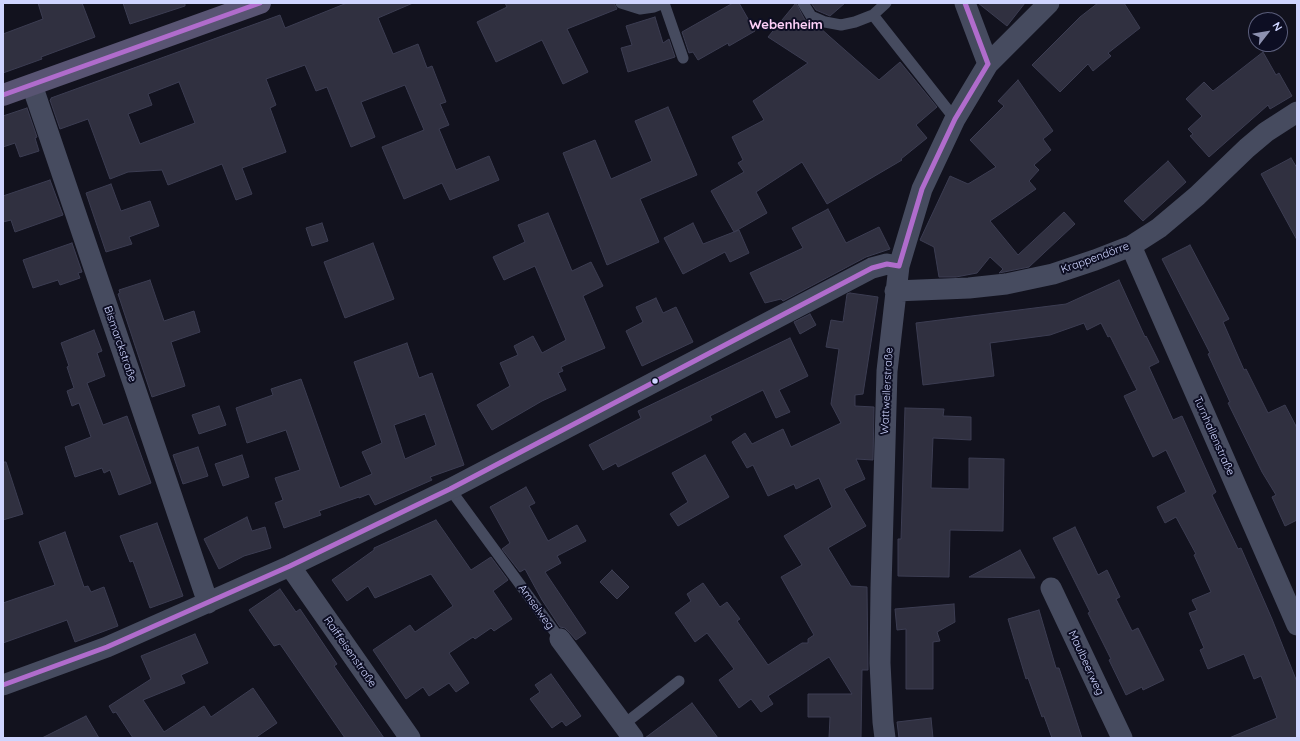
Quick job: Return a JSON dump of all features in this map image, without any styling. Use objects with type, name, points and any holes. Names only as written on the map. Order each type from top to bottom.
[{"type":"main road","points":[[3,95],[260,3]]},
{"type":"street","points":[[965,3],[988,64]]},
{"type":"street","name":"Wattweilerstraße","points":[[885,738],[880,663],[887,371],[899,266],[922,189],[955,119],[988,64],[1048,3]]},
{"type":"street","name":"Bismarckstraße","points":[[32,85],[208,603]]},
{"type":"street","name":"Krappendörre","points":[[895,291],[969,288],[1006,284],[1052,274],[1131,246],[1159,228],[1197,196],[1266,132],[1295,118]]},
{"type":"street","name":"Turnhallenstraße","points":[[1131,246],[1297,625]]},
{"type":"street","points":[[3,685],[107,647],[290,566],[450,489],[872,268],[887,264],[899,266]]},
{"type":"street","name":"Raiffeisenstraße","points":[[290,566],[410,738]]},
{"type":"street","name":"Maulbeerweg","points":[[1051,588],[1122,738]]},
{"type":"street","name":"Amselweg","points":[[560,639],[628,732]]},
{"type":"lane","points":[[621,3],[640,9],[654,7],[664,3],[683,58]]},
{"type":"lane","points":[[803,3],[811,16],[825,22],[841,25],[855,22],[873,15],[886,3]]},
{"type":"lane","points":[[873,15],[955,119]]},
{"type":"lane","name":"Amselweg","points":[[450,489],[560,639]]},
{"type":"lane","name":"Amselweg","points":[[628,732],[679,681]]},
{"type":"building","points":[[38,3],[82,3],[95,37],[3,73],[3,34],[43,19]]},
{"type":"building","points":[[123,3],[185,3],[185,6],[130,24]]},
{"type":"building","points":[[347,3],[413,3],[378,18],[393,54],[418,44],[427,68],[432,66],[446,102],[440,104],[449,125],[439,129],[456,170],[489,156],[499,180],[450,200],[442,183],[404,199],[382,147],[424,130],[405,85],[361,102],[375,137],[351,147],[327,87],[316,91],[305,65],[266,79],[276,105],[270,108],[286,152],[242,168],[252,194],[236,200],[222,164],[168,185],[162,170],[128,172],[110,179],[88,119],[60,129],[50,100],[51,98],[280,15],[285,28]],"holes":[[[179,82],[195,123],[140,144],[128,114],[152,105],[148,94]]]},
{"type":"building","points":[[505,3],[614,3],[617,9],[567,29],[588,72],[563,84],[542,40],[496,62],[477,22],[507,7]]},
{"type":"building","points":[[733,3],[739,3],[755,31],[729,46],[728,43],[698,60],[693,52],[689,53],[682,32]]},
{"type":"building","points":[[796,3],[805,20],[818,26],[879,80],[900,62],[937,107],[916,125],[927,138],[901,159],[902,160],[827,204],[802,162],[756,192],[767,213],[734,232],[711,191],[744,172],[738,163],[743,160],[732,137],[764,120],[753,101],[808,63],[768,37]]},
{"type":"building","points":[[811,3],[845,3],[830,16],[816,10]]},
{"type":"building","points":[[978,3],[1025,3],[1007,26]]},
{"type":"building","points":[[1098,3],[1124,3],[1140,28],[1108,53],[1111,56],[1093,71],[1088,64],[1060,92],[1032,65],[1080,17]]},
{"type":"building","points":[[655,17],[663,43],[669,39],[675,57],[628,72],[621,48],[632,45],[626,26]]},
{"type":"building","points":[[1263,52],[1276,75],[1279,73],[1292,96],[1270,109],[1268,105],[1209,157],[1190,136],[1193,134],[1188,129],[1202,116],[1186,99],[1204,82],[1213,91]]},
{"type":"building","points":[[1018,80],[1053,131],[1043,139],[1051,150],[1034,165],[1039,170],[1029,181],[1036,189],[990,221],[1018,255],[1064,212],[1075,224],[1029,267],[999,273],[1003,269],[990,257],[977,273],[956,277],[939,277],[934,247],[920,240],[950,176],[968,184],[996,167],[970,140],[1004,106],[998,101]]},
{"type":"building","points":[[668,107],[697,175],[640,199],[659,242],[607,265],[563,153],[595,140],[611,179],[652,161],[635,121]]},
{"type":"building","points":[[27,108],[37,137],[35,138],[39,151],[20,157],[15,143],[3,147],[3,116]]},
{"type":"building","points":[[1291,158],[1297,168],[1297,240],[1261,174]]},
{"type":"building","points":[[1168,161],[1186,182],[1143,221],[1124,201]]},
{"type":"building","points":[[50,180],[63,215],[15,232],[11,220],[3,222],[3,196]]},
{"type":"building","points":[[111,184],[121,211],[150,201],[159,226],[129,237],[132,244],[106,252],[86,193]]},
{"type":"building","points":[[828,209],[846,243],[879,227],[890,249],[866,257],[783,301],[781,299],[765,303],[750,273],[803,248],[792,228]]},
{"type":"building","points":[[548,213],[572,271],[591,262],[603,286],[583,296],[605,348],[561,367],[563,371],[558,373],[566,390],[542,401],[492,430],[477,405],[510,386],[500,363],[518,355],[514,346],[533,336],[542,353],[566,340],[535,266],[504,280],[493,257],[525,242],[518,225]]},
{"type":"building","points":[[322,223],[328,241],[312,246],[306,228]]},
{"type":"building","points":[[693,223],[703,244],[739,230],[749,253],[730,262],[725,252],[683,274],[664,238]]},
{"type":"building","points":[[72,243],[82,272],[78,273],[80,278],[60,285],[58,280],[33,288],[23,260]]},
{"type":"building","points":[[373,243],[394,299],[345,318],[324,262]]},
{"type":"building","points":[[1190,245],[1229,319],[1223,322],[1244,370],[1246,369],[1268,413],[1285,405],[1297,428],[1297,520],[1285,526],[1272,497],[1276,495],[1262,472],[1228,403],[1230,402],[1208,354],[1210,353],[1162,259]]},
{"type":"building","points":[[150,280],[164,321],[194,311],[200,332],[171,342],[185,386],[152,397],[118,294],[120,293],[119,290]]},
{"type":"building","points":[[1119,280],[1145,337],[1146,336],[1159,362],[1149,367],[1173,420],[1182,416],[1216,492],[1212,495],[1238,549],[1241,548],[1272,619],[1297,682],[1297,738],[1229,738],[1277,718],[1261,676],[1254,679],[1244,654],[1208,669],[1200,650],[1204,648],[1189,613],[1197,610],[1192,600],[1211,592],[1194,555],[1196,554],[1176,517],[1165,523],[1157,507],[1186,492],[1166,450],[1153,457],[1124,396],[1137,390],[1110,336],[1108,337],[1101,323],[1087,330],[1084,323],[1050,335],[990,343],[994,376],[923,385],[916,323],[1066,304]]},
{"type":"building","points":[[850,293],[878,297],[863,394],[855,395],[855,406],[874,407],[873,460],[856,459],[865,479],[844,489],[866,526],[828,548],[851,586],[867,587],[868,670],[862,670],[861,738],[829,738],[830,717],[808,717],[808,694],[852,694],[829,657],[768,696],[773,704],[761,712],[751,699],[739,708],[719,680],[734,669],[707,633],[695,642],[675,613],[691,601],[687,594],[703,583],[720,607],[727,602],[740,619],[737,621],[768,665],[802,643],[808,643],[808,639],[814,635],[781,577],[802,565],[784,536],[832,507],[819,478],[796,489],[794,484],[768,496],[753,465],[747,468],[732,442],[745,433],[752,444],[783,429],[791,447],[841,423],[831,404],[839,349],[826,347],[831,320],[843,322],[847,294]]},
{"type":"building","points":[[656,298],[663,313],[676,307],[693,342],[642,366],[626,331],[643,322],[636,307]]},
{"type":"building","points":[[810,314],[816,325],[800,334],[794,322]]},
{"type":"building","points":[[94,330],[102,351],[97,353],[105,376],[87,383],[103,425],[127,416],[151,483],[119,495],[110,470],[104,473],[102,468],[75,477],[65,447],[91,437],[79,403],[72,406],[67,391],[74,388],[67,367],[69,366],[61,343]]},
{"type":"building","points":[[790,338],[808,376],[779,390],[790,412],[776,418],[763,390],[710,416],[712,420],[618,467],[616,463],[603,470],[589,445],[641,418],[638,411]]},
{"type":"building","points":[[407,343],[419,378],[432,373],[464,465],[430,477],[432,480],[375,505],[369,494],[319,511],[321,515],[284,528],[275,503],[283,500],[275,478],[300,470],[286,430],[247,443],[236,408],[273,395],[271,389],[301,379],[340,488],[372,474],[362,452],[382,443],[354,362]],"holes":[[[425,414],[436,445],[405,459],[394,425]]]},
{"type":"building","points":[[219,406],[226,425],[199,434],[192,415]]},
{"type":"building","points":[[905,408],[944,409],[943,416],[971,417],[971,440],[933,438],[931,488],[969,489],[969,458],[1004,459],[1003,531],[950,530],[949,577],[898,576],[898,539],[901,539]]},
{"type":"building","points":[[198,447],[208,476],[183,484],[173,455]]},
{"type":"building","points":[[242,455],[249,477],[223,486],[215,464]]},
{"type":"building","points":[[705,455],[729,497],[678,526],[670,514],[688,502],[672,473]]},
{"type":"building","points":[[3,462],[6,462],[23,514],[3,520]]},
{"type":"building","points":[[526,487],[535,503],[529,506],[548,541],[577,525],[586,541],[557,556],[561,563],[545,572],[586,633],[576,640],[565,628],[560,627],[542,600],[525,569],[520,572],[502,549],[510,543],[490,507]]},
{"type":"building","points":[[247,517],[252,531],[265,527],[271,548],[244,556],[219,569],[204,539]]},
{"type":"building","points":[[436,520],[471,570],[491,557],[508,580],[493,591],[512,619],[494,631],[491,628],[475,639],[473,637],[449,653],[469,683],[456,692],[449,683],[429,696],[423,687],[406,699],[373,650],[410,625],[415,632],[453,606],[431,574],[375,598],[368,586],[347,601],[332,580],[374,550],[374,548]]},
{"type":"building","points":[[157,523],[183,596],[150,608],[133,561],[130,562],[120,536]]},
{"type":"building","points":[[1075,527],[1098,575],[1107,570],[1120,597],[1116,599],[1132,631],[1138,628],[1164,680],[1143,690],[1142,687],[1126,695],[1109,660],[1111,659],[1088,613],[1090,612],[1053,538]]},
{"type":"building","points":[[65,532],[84,587],[88,586],[91,592],[104,587],[118,626],[75,642],[67,620],[3,643],[3,603],[55,585],[39,542]]},
{"type":"building","points":[[1020,550],[1035,578],[969,577]]},
{"type":"building","points":[[612,570],[629,587],[617,599],[600,582]]},
{"type":"building","points":[[280,589],[296,612],[300,609],[337,664],[334,666],[384,738],[345,738],[280,644],[274,646],[249,610]]},
{"type":"building","points":[[954,604],[955,622],[937,632],[940,641],[933,642],[933,689],[906,689],[906,629],[897,630],[895,609]]},
{"type":"building","points":[[1039,610],[1056,668],[1059,668],[1082,738],[1052,738],[1044,716],[1042,717],[1028,678],[1026,679],[1008,619]]},
{"type":"building","points":[[195,634],[208,663],[181,675],[185,683],[143,700],[164,732],[204,706],[211,717],[253,688],[277,723],[255,738],[133,738],[116,712],[113,713],[109,706],[151,679],[141,656]]},
{"type":"building","points":[[551,674],[581,716],[566,726],[562,721],[552,728],[530,699],[540,692],[535,685]]},
{"type":"building","points":[[692,703],[718,738],[645,738]]},
{"type":"building","points":[[86,716],[99,738],[42,738]]},
{"type":"building","points":[[931,718],[933,738],[899,738],[897,722]]},
{"type":"transit line","points":[[3,95],[260,3]]},
{"type":"transit line","points":[[965,3],[988,64]]},
{"type":"transit line","points":[[899,266],[922,189],[955,119],[988,64]]},
{"type":"transit line","points":[[3,685],[107,647],[290,566],[450,489],[872,268],[887,264],[899,266]]},
{"type":"district","name":"Webenheim","points":[[786,25]]}]
